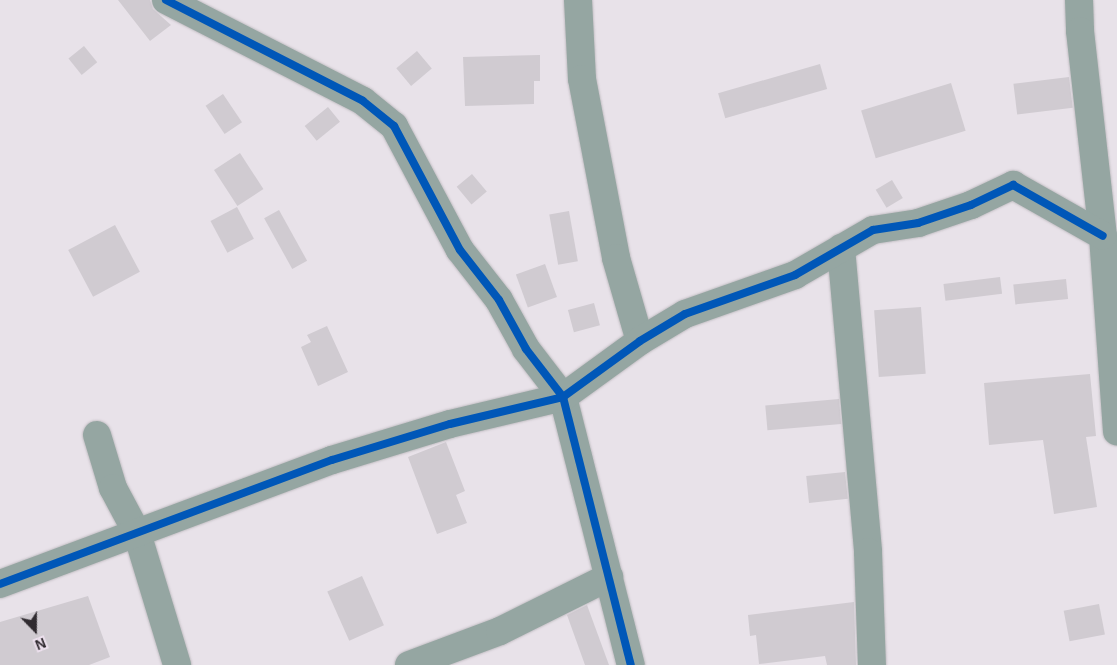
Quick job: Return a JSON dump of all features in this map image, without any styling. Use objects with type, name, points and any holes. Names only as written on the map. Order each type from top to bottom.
[{"type":"street","points":[[166,0],[363,101],[394,126],[460,250],[498,300],[526,349],[563,397],[631,665]]},
{"type":"street","points":[[578,0],[582,79],[616,258],[640,341]]},
{"type":"street","points":[[1079,0],[1080,32],[1103,236],[1117,432]]},
{"type":"street","points":[[0,584],[332,460],[450,424],[563,397],[640,341],[685,314],[795,275],[873,230],[918,223],[971,205],[1013,185],[1103,236]]},
{"type":"street","points":[[841,248],[868,552],[872,665]]},
{"type":"street","points":[[97,434],[113,488],[136,533],[177,665]]},
{"type":"street","points":[[409,665],[500,631],[609,577]]},
{"type":"building","points":[[118,0],[150,0],[153,9],[171,25],[150,41]]},
{"type":"building","points":[[84,46],[97,62],[82,75],[68,59]]},
{"type":"building","points":[[417,51],[432,69],[411,86],[396,68]]},
{"type":"building","points":[[540,55],[540,81],[534,81],[534,104],[465,106],[463,57]]},
{"type":"building","points":[[820,64],[827,89],[725,118],[718,93]]},
{"type":"building","points":[[1069,77],[1073,108],[1017,115],[1013,84]]},
{"type":"building","points":[[951,83],[966,131],[876,158],[861,110]]},
{"type":"building","points":[[223,94],[242,122],[225,134],[206,106]]},
{"type":"building","points":[[328,107],[340,122],[317,141],[305,126]]},
{"type":"building","points":[[240,153],[263,189],[237,206],[214,170]]},
{"type":"building","points":[[472,174],[487,192],[471,204],[457,187]]},
{"type":"building","points":[[892,180],[903,198],[887,208],[876,190]]},
{"type":"building","points":[[237,207],[254,239],[227,253],[211,221]]},
{"type":"building","points":[[279,210],[307,261],[292,269],[264,218]]},
{"type":"building","points":[[569,211],[578,261],[558,265],[549,214]]},
{"type":"building","points":[[115,225],[140,272],[93,297],[68,250]]},
{"type":"building","points":[[545,264],[557,297],[528,307],[516,275]]},
{"type":"building","points":[[1000,277],[1002,294],[945,301],[943,284]]},
{"type":"building","points":[[1066,279],[1068,299],[1015,304],[1013,285]]},
{"type":"building","points":[[594,303],[600,325],[574,332],[568,310]]},
{"type":"building","points":[[921,307],[926,374],[879,377],[874,310]]},
{"type":"building","points":[[327,326],[348,372],[318,386],[301,347],[311,342],[307,335]]},
{"type":"building","points":[[1090,374],[1096,436],[1086,437],[1097,507],[1054,514],[1043,440],[989,445],[984,383]]},
{"type":"building","points":[[839,399],[841,424],[767,430],[765,405]]},
{"type":"building","points":[[446,442],[465,491],[456,495],[467,523],[437,534],[408,457]]},
{"type":"building","points":[[845,472],[848,499],[809,503],[806,476]]},
{"type":"building","points":[[362,576],[384,625],[349,641],[327,591]]},
{"type":"building","points":[[88,596],[110,657],[89,665],[0,665],[0,622]]},
{"type":"building","points":[[854,602],[856,665],[827,665],[825,656],[759,664],[756,635],[750,636],[748,615]]},
{"type":"building","points":[[1099,604],[1105,634],[1070,641],[1064,611]]},
{"type":"building","points":[[587,605],[609,665],[585,665],[567,615]]},
{"type":"cycle path","points":[[166,0],[363,101],[394,126],[460,250],[499,300],[526,349],[563,397],[631,665]]},
{"type":"cycle path","points":[[0,584],[332,460],[450,424],[563,397],[640,341],[685,314],[795,275],[873,230],[918,223],[971,205],[1013,185],[1103,236]]}]
